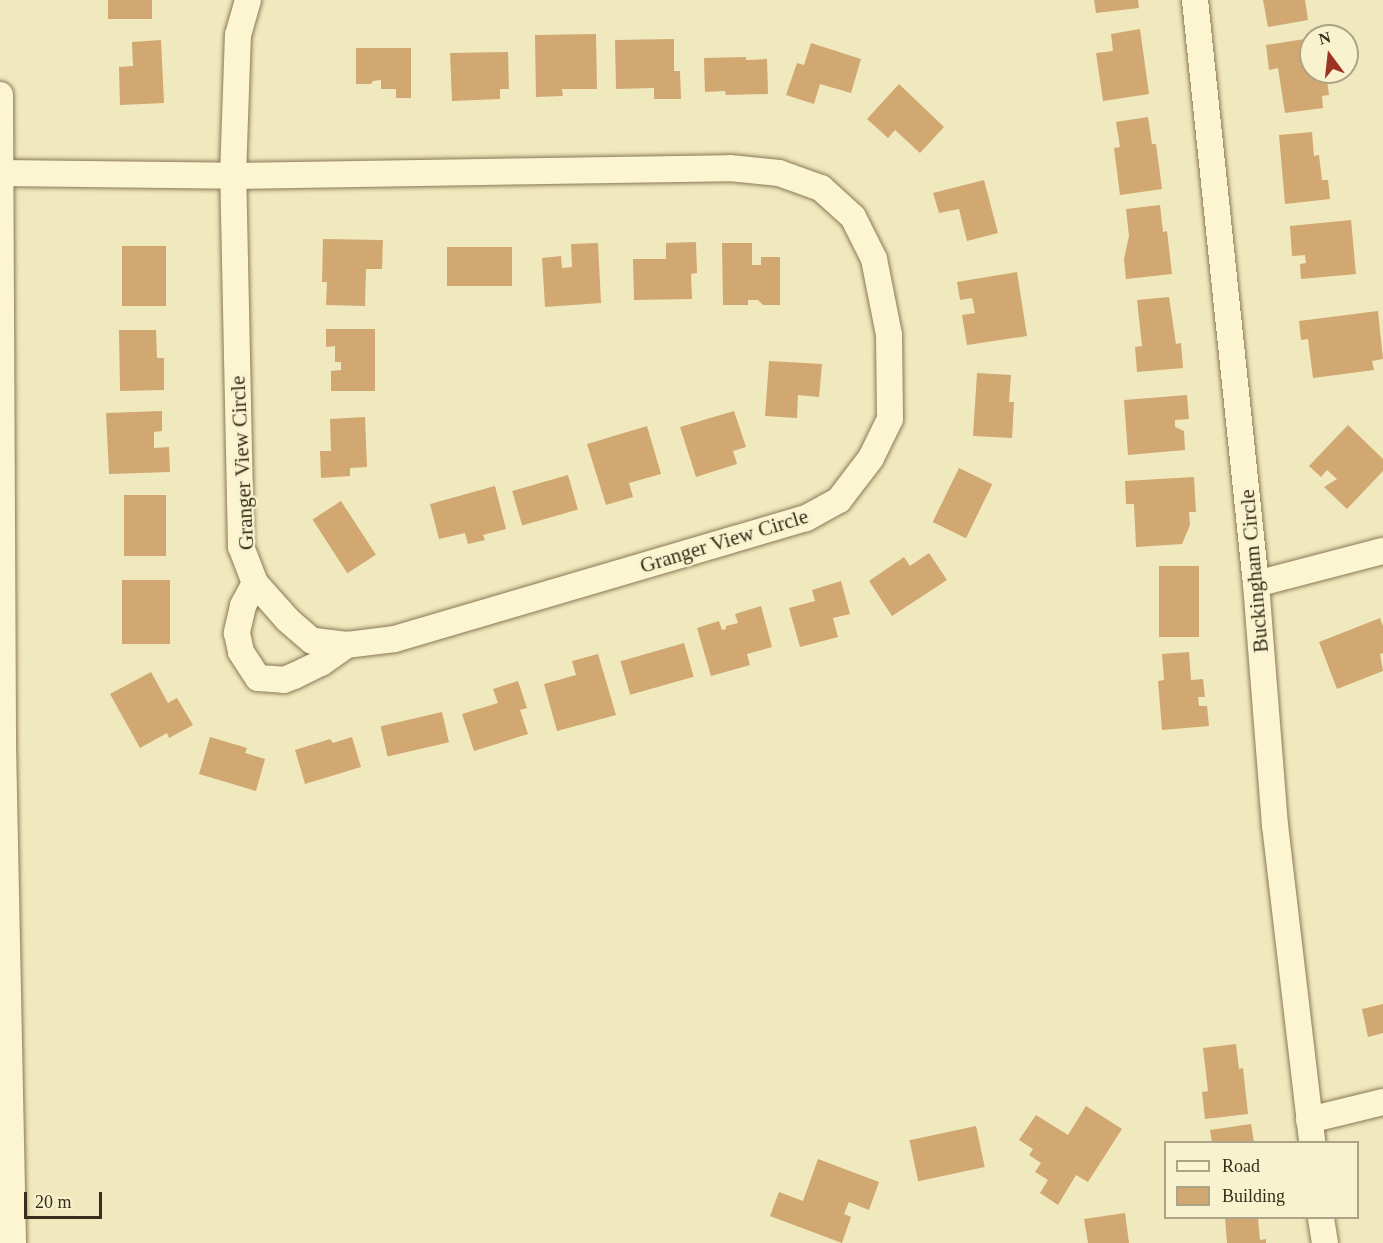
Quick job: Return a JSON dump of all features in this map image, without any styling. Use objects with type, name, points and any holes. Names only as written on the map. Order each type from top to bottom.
[{"type":"street","points":[[233,176],[238,35],[248,0]]},
{"type":"street","name":"Buckingham Circle","points":[[1196,0],[1256,584],[1275,825],[1311,1131]]},
{"type":"street","points":[[0,95],[3,743],[13,1243]]},
{"type":"street","name":"Granger View Circle","points":[[0,173],[233,176],[730,168],[779,173],[821,188],[853,217],[874,259],[889,336],[890,419],[871,458],[839,500],[806,518],[395,639],[347,645],[312,641],[287,619],[255,584],[241,548],[233,176]]},
{"type":"street","points":[[1256,584],[1383,551]]},
{"type":"street","points":[[255,584],[243,606],[237,633],[241,652],[258,678],[284,680],[321,663],[347,645]]},
{"type":"street","points":[[1311,1131],[1383,1102]]},
{"type":"street","points":[[1321,1219],[1324,1243]]},
{"type":"building","points":[[108,0],[152,0],[152,19],[108,19]]},
{"type":"building","points":[[1094,0],[1138,0],[1139,8],[1096,13]]},
{"type":"building","points":[[1263,0],[1305,0],[1308,20],[1268,27]]},
{"type":"building","points":[[1140,29],[1149,94],[1103,101],[1096,53],[1113,51],[1111,34]]},
{"type":"building","points":[[596,34],[597,89],[562,89],[563,96],[536,97],[535,35]]},
{"type":"building","points":[[674,39],[674,71],[680,71],[681,99],[654,99],[654,88],[616,89],[615,40]]},
{"type":"building","points":[[161,40],[164,103],[120,105],[119,67],[133,66],[132,42]]},
{"type":"building","points":[[1299,40],[1299,84],[1328,84],[1329,95],[1322,96],[1323,108],[1285,113],[1278,68],[1269,70],[1266,45]]},
{"type":"building","points":[[811,43],[861,59],[851,93],[820,84],[814,104],[786,95],[797,63],[804,65]]},
{"type":"building","points":[[356,48],[411,48],[411,98],[396,98],[396,89],[381,89],[381,80],[373,81],[371,84],[356,84]]},
{"type":"building","points":[[508,52],[509,89],[500,89],[500,99],[452,101],[450,53]]},
{"type":"building","points":[[746,57],[746,60],[767,59],[768,94],[726,95],[725,91],[705,92],[704,58]]},
{"type":"building","points":[[899,84],[944,127],[920,153],[895,130],[888,138],[867,119]]},
{"type":"building","points":[[1148,117],[1152,144],[1156,144],[1162,189],[1120,195],[1114,148],[1120,147],[1116,122]]},
{"type":"building","points":[[1312,132],[1314,156],[1319,155],[1322,180],[1328,180],[1330,199],[1285,204],[1279,135]]},
{"type":"building","points":[[984,180],[998,233],[967,241],[959,209],[939,213],[933,193]]},
{"type":"building","points":[[1160,205],[1163,232],[1167,231],[1172,274],[1126,279],[1124,259],[1129,236],[1126,209]]},
{"type":"building","points":[[1351,220],[1356,274],[1301,279],[1300,264],[1306,263],[1305,255],[1292,256],[1290,226]]},
{"type":"building","points":[[323,239],[383,240],[382,269],[366,269],[365,306],[326,305],[327,282],[322,282]]},
{"type":"building","points":[[696,242],[697,273],[691,274],[692,299],[634,300],[633,259],[666,259],[666,243]]},
{"type":"building","points":[[598,243],[601,303],[545,307],[542,258],[561,256],[562,268],[572,267],[571,244]]},
{"type":"building","points":[[722,243],[752,243],[752,265],[761,265],[761,257],[780,257],[780,305],[763,305],[758,300],[748,300],[748,305],[723,305]]},
{"type":"building","points":[[122,246],[166,246],[166,306],[122,306]]},
{"type":"building","points":[[447,247],[512,247],[512,286],[447,286]]},
{"type":"building","points":[[1017,272],[1027,336],[967,345],[962,315],[975,313],[972,298],[960,300],[957,282]]},
{"type":"building","points":[[1169,297],[1176,344],[1181,343],[1183,368],[1137,372],[1135,347],[1142,346],[1137,300]]},
{"type":"building","points":[[1378,311],[1383,359],[1372,361],[1374,370],[1313,378],[1308,339],[1301,340],[1299,321]]},
{"type":"building","points":[[326,329],[375,329],[375,391],[331,391],[331,371],[341,370],[341,362],[335,362],[335,346],[326,347]]},
{"type":"building","points":[[119,330],[156,330],[157,358],[164,358],[164,390],[120,391]]},
{"type":"building","points":[[769,361],[822,364],[819,397],[798,395],[797,418],[765,416]]},
{"type":"building","points":[[977,373],[1011,375],[1009,402],[1014,402],[1012,438],[973,436]]},
{"type":"building","points":[[1187,395],[1189,419],[1175,420],[1175,427],[1184,431],[1185,450],[1128,455],[1124,400]]},
{"type":"building","points":[[162,411],[162,431],[154,432],[154,448],[169,447],[170,472],[109,474],[106,413]]},
{"type":"building","points":[[734,411],[746,447],[733,451],[737,464],[696,477],[680,427]]},
{"type":"building","points":[[365,417],[367,467],[350,468],[350,476],[321,478],[320,451],[331,451],[330,419]]},
{"type":"building","points":[[1348,425],[1383,459],[1383,471],[1347,509],[1324,487],[1337,479],[1327,470],[1321,477],[1309,466]]},
{"type":"building","points":[[647,426],[661,474],[629,483],[633,497],[606,505],[587,444]]},
{"type":"building","points":[[959,468],[992,484],[966,538],[933,522]]},
{"type":"building","points":[[568,475],[578,510],[522,526],[512,491]]},
{"type":"building","points":[[1194,477],[1196,512],[1189,512],[1190,525],[1182,544],[1136,547],[1134,504],[1126,504],[1125,481]]},
{"type":"building","points":[[495,486],[506,529],[483,535],[485,540],[468,544],[465,533],[439,539],[430,504]]},
{"type":"building","points":[[124,495],[166,495],[166,556],[124,556]]},
{"type":"building","points":[[341,501],[376,555],[347,573],[312,520]]},
{"type":"building","points":[[929,553],[947,580],[892,616],[869,581],[904,557],[910,566]]},
{"type":"building","points":[[1159,566],[1199,566],[1199,637],[1159,637]]},
{"type":"building","points":[[122,580],[170,580],[170,644],[122,644]]},
{"type":"building","points":[[841,581],[850,614],[833,618],[838,637],[800,647],[789,608],[815,601],[812,590]]},
{"type":"building","points":[[761,606],[772,647],[747,654],[750,665],[711,676],[697,628],[719,621],[722,630],[726,629],[726,626],[738,623],[735,614]]},
{"type":"building","points":[[1380,618],[1383,626],[1383,653],[1380,654],[1383,671],[1337,689],[1319,642]]},
{"type":"building","points":[[684,643],[694,677],[630,695],[621,661]]},
{"type":"building","points":[[1189,652],[1191,680],[1203,679],[1205,697],[1198,697],[1199,706],[1207,706],[1209,726],[1162,730],[1158,681],[1164,680],[1162,654]]},
{"type":"building","points":[[598,654],[616,715],[557,731],[544,684],[576,675],[572,661]]},
{"type":"building","points":[[151,672],[168,703],[177,698],[193,725],[169,738],[167,733],[140,748],[110,694]]},
{"type":"building","points":[[518,681],[527,708],[520,710],[528,734],[474,751],[462,714],[498,703],[493,689]]},
{"type":"building","points":[[442,712],[449,742],[388,756],[381,726]]},
{"type":"building","points":[[210,737],[247,748],[245,753],[265,759],[256,791],[199,774]]},
{"type":"building","points":[[352,737],[361,767],[305,784],[295,750],[330,739],[333,743]]},
{"type":"building","points":[[1383,1004],[1383,1033],[1368,1037],[1362,1009]]},
{"type":"building","points":[[1236,1044],[1239,1069],[1243,1068],[1248,1114],[1205,1119],[1202,1092],[1208,1091],[1203,1048]]},
{"type":"building","points":[[1086,1106],[1122,1129],[1088,1182],[1076,1175],[1058,1205],[1040,1193],[1048,1180],[1035,1172],[1041,1163],[1029,1155],[1033,1149],[1019,1140],[1036,1115],[1068,1135]]},
{"type":"building","points":[[1251,1124],[1254,1141],[1212,1141],[1210,1130]]},
{"type":"building","points":[[976,1126],[985,1167],[918,1181],[909,1140]]},
{"type":"building","points":[[818,1159],[879,1182],[869,1210],[849,1202],[844,1214],[851,1217],[842,1243],[770,1216],[779,1192],[803,1201]]},
{"type":"building","points":[[1125,1213],[1129,1243],[1088,1243],[1084,1219]]},
{"type":"building","points":[[1225,1219],[1258,1219],[1260,1240],[1266,1239],[1266,1243],[1227,1243]]}]
